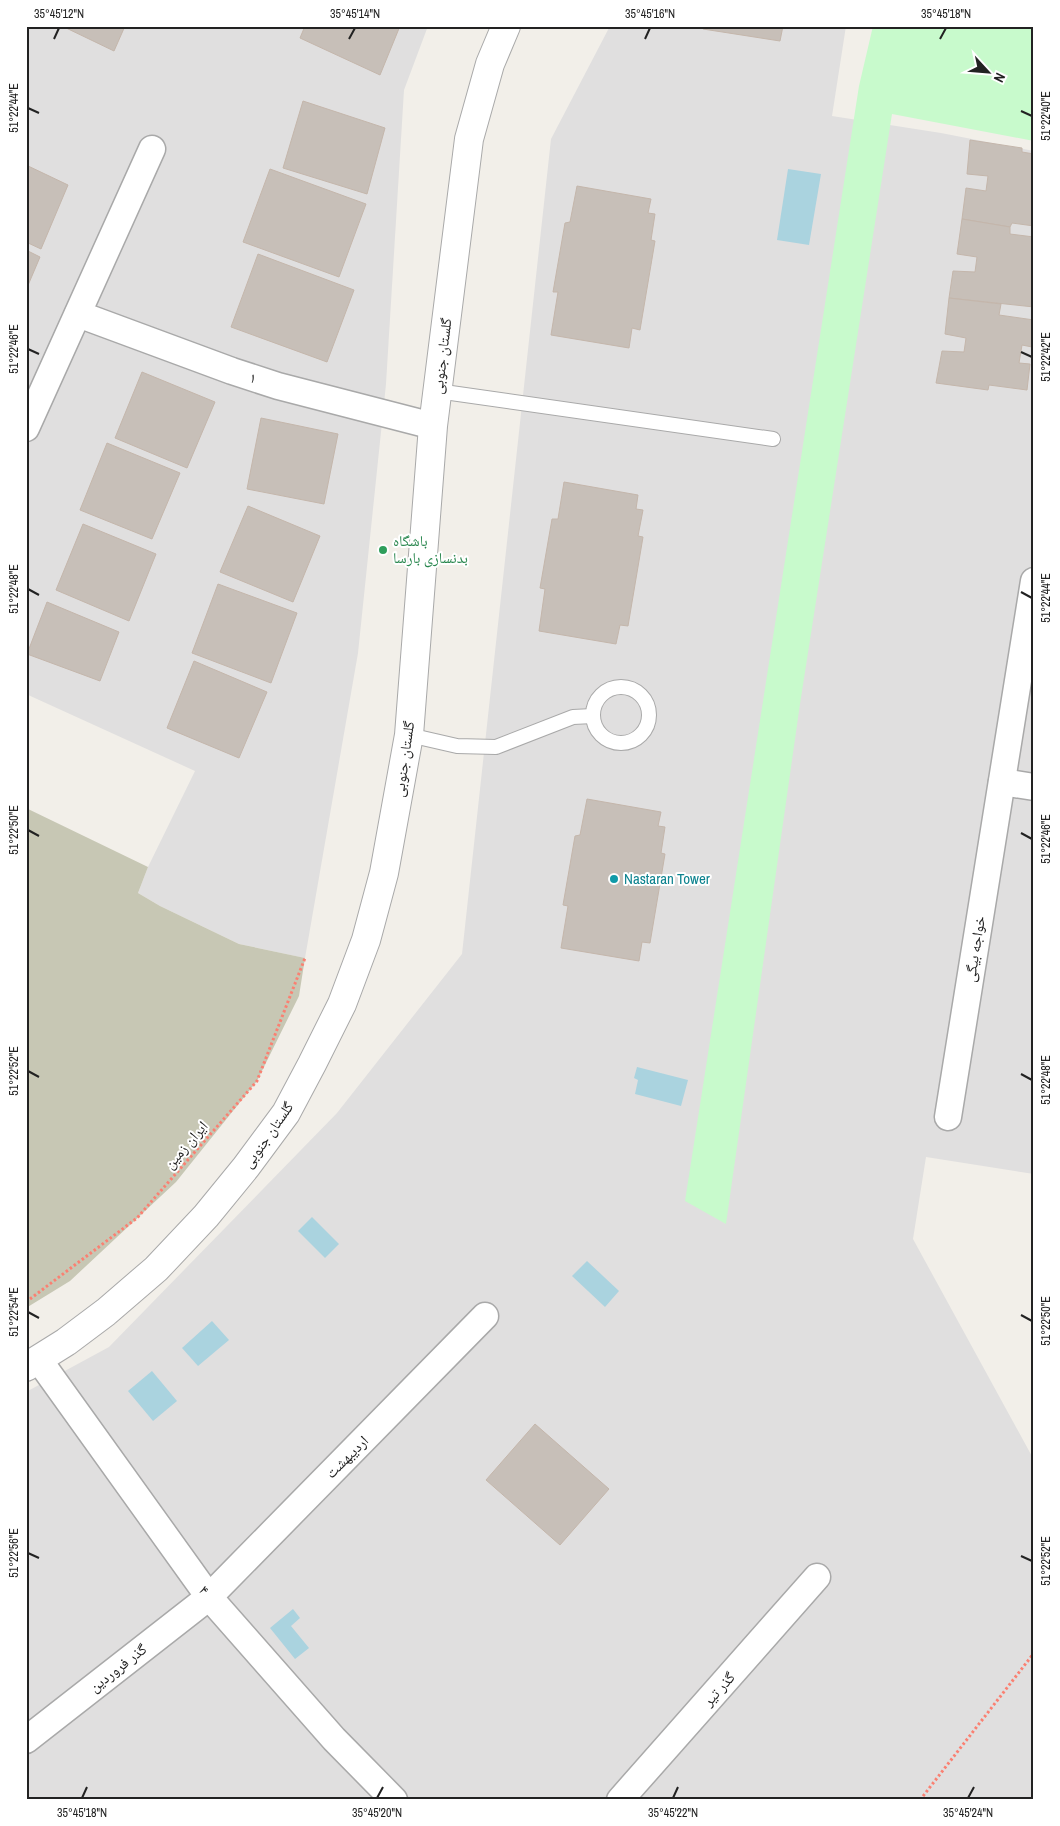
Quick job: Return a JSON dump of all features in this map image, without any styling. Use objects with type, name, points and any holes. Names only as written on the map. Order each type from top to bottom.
[{"type":"street","name":"گلستان جنوبی","points":[[33,1363],[106,1312],[156,1270],[206,1216],[246,1167],[286,1113],[342,1004],[366,940],[384,873],[409,735],[433,426],[469,139],[490,64],[506,26]]},
{"type":"street","points":[[26,428],[152,149]]},
{"type":"street","name":"۱","points":[[78,314],[278,386],[433,426]]},
{"type":"street","name":"خواجه بیگی","points":[[948,1117],[1034,581]]},
{"type":"street","points":[[1002,782],[1034,787]]},
{"type":"street","name":"اردیبهشت","points":[[209,1597],[485,1316]]},
{"type":"street","name":"۴","points":[[33,1363],[209,1597],[334,1739],[394,1800]]},
{"type":"street","name":"گذر تیر","points":[[620,1800],[817,1577]]},
{"type":"street","name":"گذر فروردین","points":[[26,1740],[209,1597]]},
{"type":"lane","points":[[437,391],[773,439]]},
{"type":"lane","points":[[629,687],[643,697],[648,706],[648,723],[636,738],[628,742],[618,743],[608,740],[600,734],[595,726],[593,716],[597,699],[611,688],[629,687]]},
{"type":"lane","points":[[409,735],[457,746],[496,747],[573,717],[593,716]]},
{"type":"path","name":"ایران زمین","points":[[26,1302],[137,1218],[257,1081],[305,958]]},
{"type":"path","points":[[920,1800],[1034,1653]]},
{"type":"shaded area","points":[[26,26],[428,26],[404,90],[386,384],[358,653],[305,958],[239,944],[160,906],[138,893],[148,867],[195,771],[26,694]]},
{"type":"shaded area","points":[[610,26],[846,26],[832,116],[941,133],[1034,151],[1034,1174],[926,1157],[913,1239],[1034,1460],[1034,1800],[26,1800],[26,1392],[109,1347],[337,1113],[462,954],[551,139]]},
{"type":"shaded area","points":[[26,808],[148,867],[138,893],[160,906],[239,944],[305,958],[299,996],[257,1081],[176,1182],[70,1281],[26,1308]]},
{"type":"green space","points":[[873,26],[1034,26],[1034,141],[892,114],[800,704],[726,1224],[685,1201],[859,86]]},
{"type":"water","points":[[788,169],[821,174],[809,245],[777,240]]},
{"type":"water","points":[[637,1067],[688,1080],[681,1106],[635,1094],[638,1080],[634,1078]]},
{"type":"water","points":[[312,1217],[339,1244],[325,1258],[298,1231]]},
{"type":"water","points":[[587,1261],[619,1291],[605,1307],[572,1276]]},
{"type":"water","points":[[212,1321],[229,1340],[198,1366],[182,1348]]},
{"type":"water","points":[[152,1371],[177,1401],[153,1421],[128,1391]]},
{"type":"water","points":[[293,1609],[300,1618],[291,1626],[309,1648],[295,1659],[270,1628]]},
{"type":"building","points":[[62,26],[125,26],[114,51]]},
{"type":"building","points":[[305,26],[400,26],[380,75],[300,38]]},
{"type":"building","points":[[703,26],[783,26],[780,41],[703,29]]},
{"type":"building","points":[[303,101],[385,128],[367,194],[283,168]]},
{"type":"building","points":[[970,140],[1022,148],[1022,152],[1034,154],[1034,226],[1012,223],[1010,227],[962,219],[966,188],[986,191],[988,176],[967,174]]},
{"type":"building","points":[[26,165],[68,185],[41,249],[26,242]]},
{"type":"building","points":[[270,169],[366,204],[339,277],[243,242]]},
{"type":"building","points":[[577,186],[651,199],[648,213],[655,214],[651,240],[655,241],[640,330],[632,328],[629,348],[551,335],[558,292],[553,292],[565,223],[570,222]]},
{"type":"building","points":[[962,219],[1010,227],[1010,234],[1034,237],[1032,280],[1034,281],[1034,307],[949,298],[953,271],[975,272],[977,257],[957,254]]},
{"type":"building","points":[[26,250],[40,257],[26,290]]},
{"type":"building","points":[[258,254],[354,290],[327,362],[231,327]]},
{"type":"building","points":[[949,298],[1001,304],[999,315],[1034,320],[1032,347],[1022,345],[1019,363],[1030,364],[1027,390],[989,385],[988,390],[936,383],[942,351],[964,352],[966,338],[945,334]]},
{"type":"building","points":[[142,372],[215,402],[187,468],[115,438]]},
{"type":"building","points":[[261,418],[338,434],[324,504],[247,489]]},
{"type":"building","points":[[107,443],[180,473],[152,539],[80,510]]},
{"type":"building","points":[[564,482],[638,495],[636,509],[643,510],[638,536],[643,537],[628,626],[620,625],[616,644],[539,631],[545,589],[540,588],[552,519],[558,519]]},
{"type":"building","points":[[248,506],[320,536],[293,602],[220,572]]},
{"type":"building","points":[[83,524],[156,554],[129,621],[56,590]]},
{"type":"building","points":[[218,584],[297,613],[271,683],[192,653]]},
{"type":"building","points":[[47,602],[119,632],[100,681],[27,654]]},
{"type":"building","points":[[194,661],[267,692],[239,758],[167,728]]},
{"type":"building","name":"Nastaran Tower","points":[[587,799],[661,812],[658,826],[665,827],[661,853],[665,854],[650,943],[642,942],[639,961],[561,948],[568,906],[563,905],[575,836],[580,835]]},
{"type":"building","points":[[535,1424],[609,1489],[560,1545],[486,1480]]},
{"type":"place","name":"باشگاه بدنسازی بارسا","points":[[383,550]]},
{"type":"place","name":"Nastaran Tower","points":[[614,879]]}]
